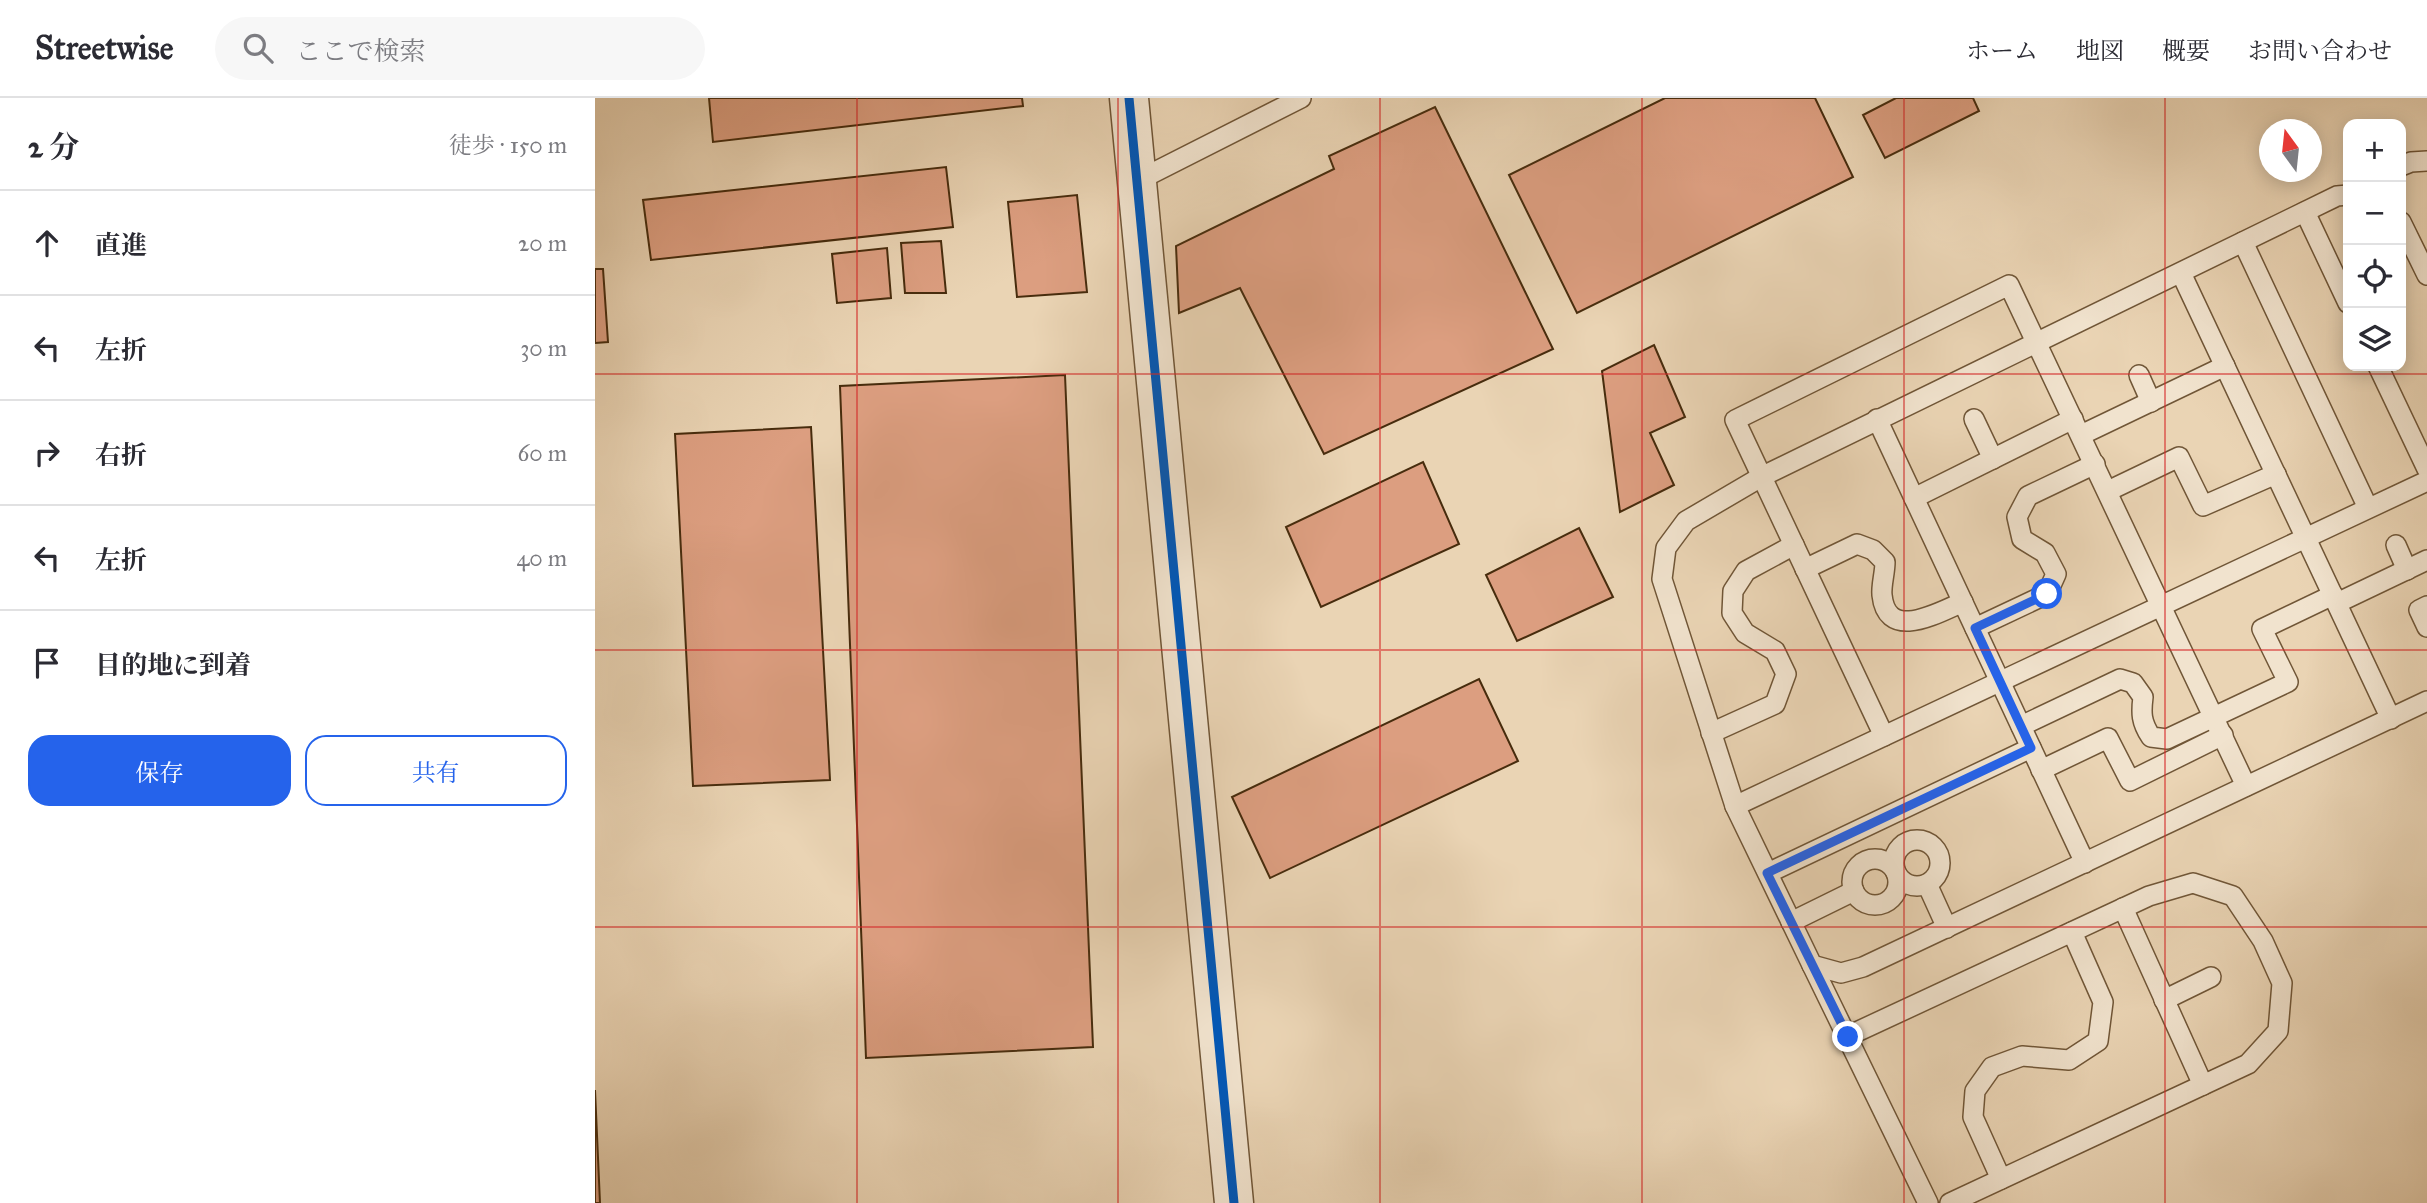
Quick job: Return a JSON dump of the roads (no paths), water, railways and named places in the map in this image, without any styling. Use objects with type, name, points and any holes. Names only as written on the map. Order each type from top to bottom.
[{"type":"street","points":[[1129,98],[1234,1203]]},
{"type":"lane","points":[[1137,181],[1301,98]]},
{"type":"lane","points":[[2406,164],[2427,161]]},
{"type":"lane","points":[[1928,1203],[1735,806],[1662,579],[1667,548],[1686,521],[1761,477],[2343,195]]},
{"type":"lane","points":[[2305,212],[2343,292]]},
{"type":"lane","points":[[2406,232],[2427,275]]},
{"type":"lane","points":[[2243,242],[2368,508]]},
{"type":"lane","points":[[2181,273],[2391,719]]},
{"type":"lane","points":[[1884,736],[1735,420],[2009,285],[2246,786]]},
{"type":"lane","points":[[1914,498],[1993,459],[2151,402],[2225,366]]},
{"type":"lane","points":[[2380,371],[2427,469]]},
{"type":"lane","points":[[2139,375],[2151,402]]},
{"type":"lane","points":[[1877,419],[2085,863]]},
{"type":"lane","points":[[1974,419],[1993,459]]},
{"type":"lane","points":[[2108,491],[2179,457],[2203,506],[2276,474]]},
{"type":"lane","points":[[1975,628],[2047,594],[2056,574],[2045,553],[2022,539],[2017,517],[2028,496],[2095,464]]},
{"type":"lane","points":[[1735,806],[2427,481]]},
{"type":"lane","points":[[1805,569],[1857,544],[1873,550],[1885,562],[1882,592],[1890,615],[1902,621],[1915,622],[1963,601]]},
{"type":"lane","points":[[1711,733],[1775,704],[1786,674],[1775,651],[1745,633],[1732,613],[1733,591],[1746,571],[1794,545]]},
{"type":"lane","points":[[2396,545],[2407,570]]},
{"type":"lane","points":[[2042,770],[2108,738],[2130,782],[2288,682],[2262,629],[2427,560]]},
{"type":"lane","points":[[2427,606],[2419,610],[2427,626]]},
{"type":"lane","points":[[2021,726],[2120,679],[2133,683],[2143,697],[2142,724],[2151,737],[2167,739],[2219,727]]},
{"type":"lane","points":[[1812,965],[1841,973],[1863,967],[2427,701]]},
{"type":"lane","points":[[1767,873],[2031,748]]},
{"type":"lane","points":[[1927,884],[1905,883],[1896,873],[1891,866],[1877,859],[1862,863],[1853,876],[1857,897],[1870,905],[1884,903],[1898,887],[1896,873],[1894,865],[1898,850],[1910,841],[1926,842],[1937,852],[1940,859],[1937,874],[1927,884]]},
{"type":"lane","points":[[1848,1037],[2149,896],[2193,883],[2233,896],[2268,952],[2282,984],[2278,1031],[2248,1064],[1950,1203]]},
{"type":"lane","points":[[1927,884],[1947,928]]},
{"type":"lane","points":[[1791,922],[1854,891]]},
{"type":"lane","points":[[2123,908],[2203,1085]]},
{"type":"lane","points":[[2001,1179],[1973,1117],[1975,1091],[1992,1068],[2022,1056],[2069,1060],[2098,1041],[2103,1002],[2072,932]]},
{"type":"lane","points":[[2164,1000],[2211,977]]}]
